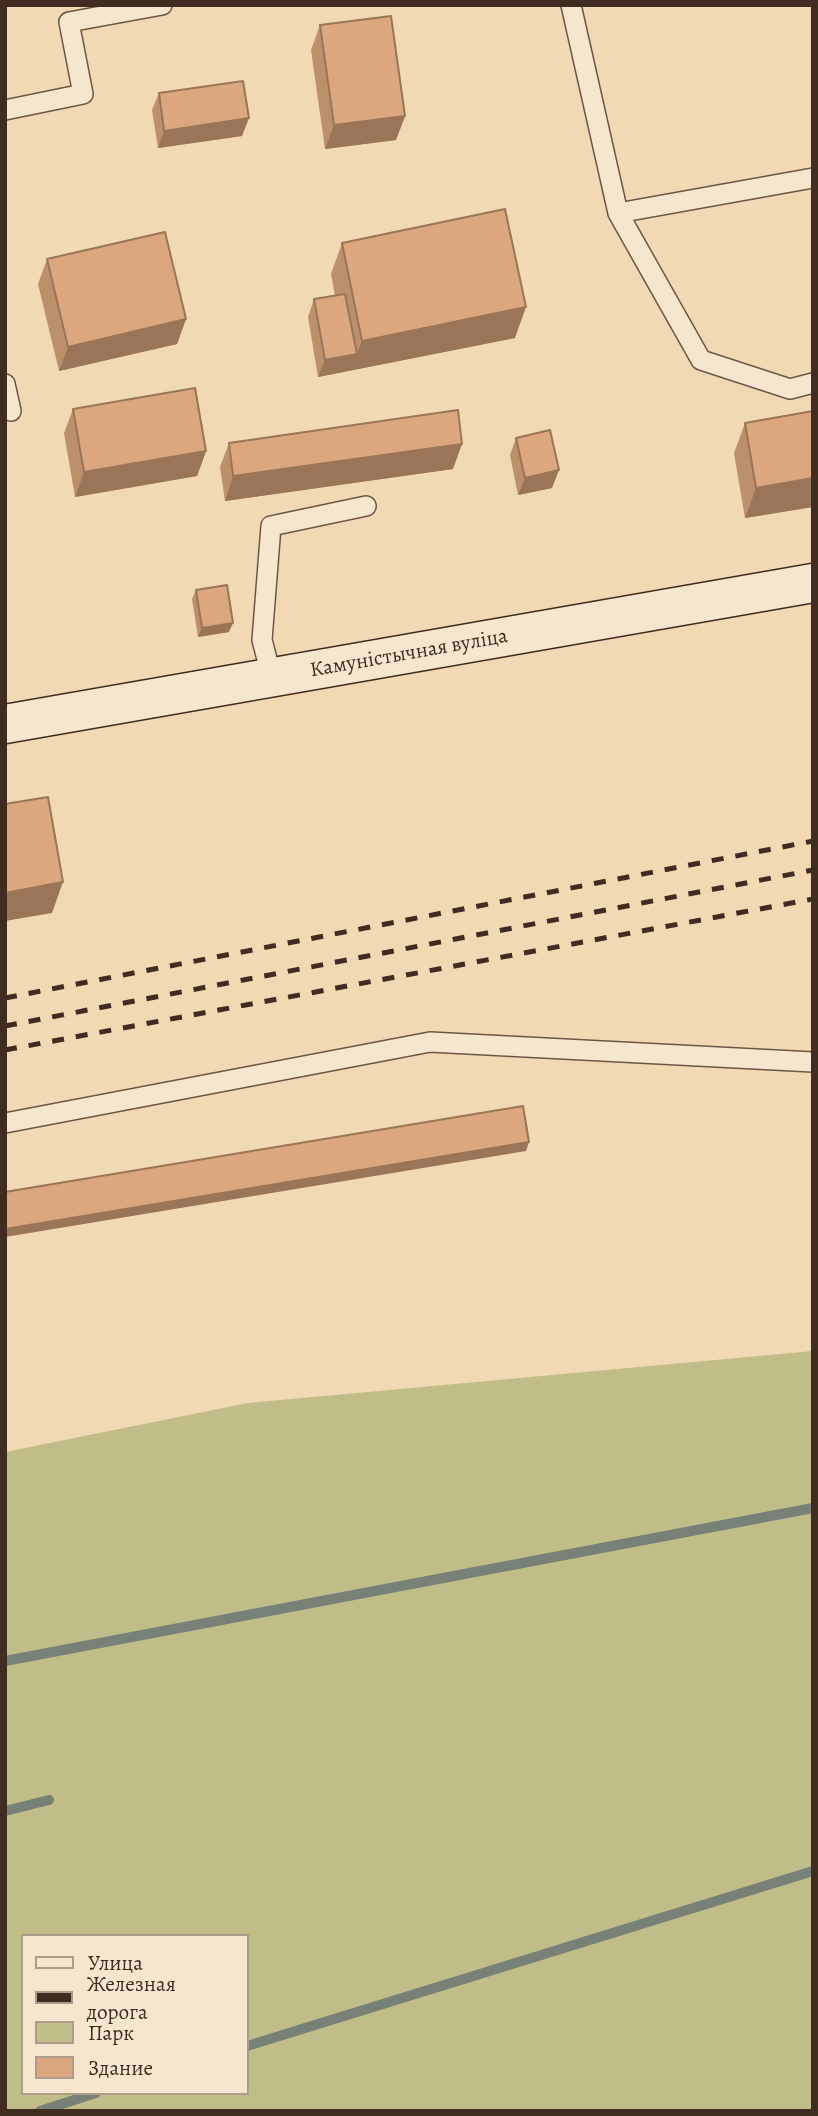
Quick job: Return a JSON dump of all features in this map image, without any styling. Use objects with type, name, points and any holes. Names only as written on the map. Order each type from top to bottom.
[{"type":"street","name":"Камуністычная вуліца","points":[[5,724],[813,583]]},
{"type":"lane","points":[[5,110],[83,94],[69,22],[162,5]]},
{"type":"lane","points":[[571,5],[618,213],[701,360],[790,388],[813,383]]},
{"type":"lane","points":[[618,213],[813,178]]},
{"type":"lane","points":[[5,384],[11,411]]},
{"type":"lane","points":[[272,678],[262,640],[271,526],[366,506]]},
{"type":"lane","points":[[5,1123],[430,1042],[813,1062]]},
{"type":"green space","points":[[813,1351],[813,2111],[5,2111],[5,1452],[248,1403]]},
{"type":"building","points":[[391,16],[405,116],[334,125],[320,25]]},
{"type":"building","points":[[243,81],[249,118],[164,131],[159,93]]},
{"type":"building","points":[[505,209],[526,307],[362,341],[342,243]]},
{"type":"building","points":[[165,232],[186,319],[68,347],[47,259]]},
{"type":"building","points":[[345,294],[357,354],[325,360],[314,299]]},
{"type":"building","points":[[195,388],[206,451],[84,472],[73,409]]},
{"type":"building","points":[[458,410],[462,444],[233,476],[229,443]]},
{"type":"building","points":[[813,411],[813,478],[756,488],[745,423]]},
{"type":"building","points":[[550,430],[559,470],[525,478],[516,438]]},
{"type":"building","points":[[227,585],[233,623],[202,628],[196,590]]},
{"type":"building","points":[[48,797],[63,882],[5,893],[5,804]]},
{"type":"building","points":[[523,1106],[529,1142],[5,1229],[5,1192]]},
{"type":"waterway","points":[[5,1661],[813,1508]]},
{"type":"waterway","points":[[5,1811],[49,1800]]},
{"type":"waterway","points":[[248,2046],[813,1871]]},
{"type":"waterway","points":[[40,2111],[90,2095]]},
{"type":"railway","points":[[5,998],[813,841]]},
{"type":"railway","points":[[5,1026],[813,870]]},
{"type":"railway","points":[[5,1050],[813,899]]}]
